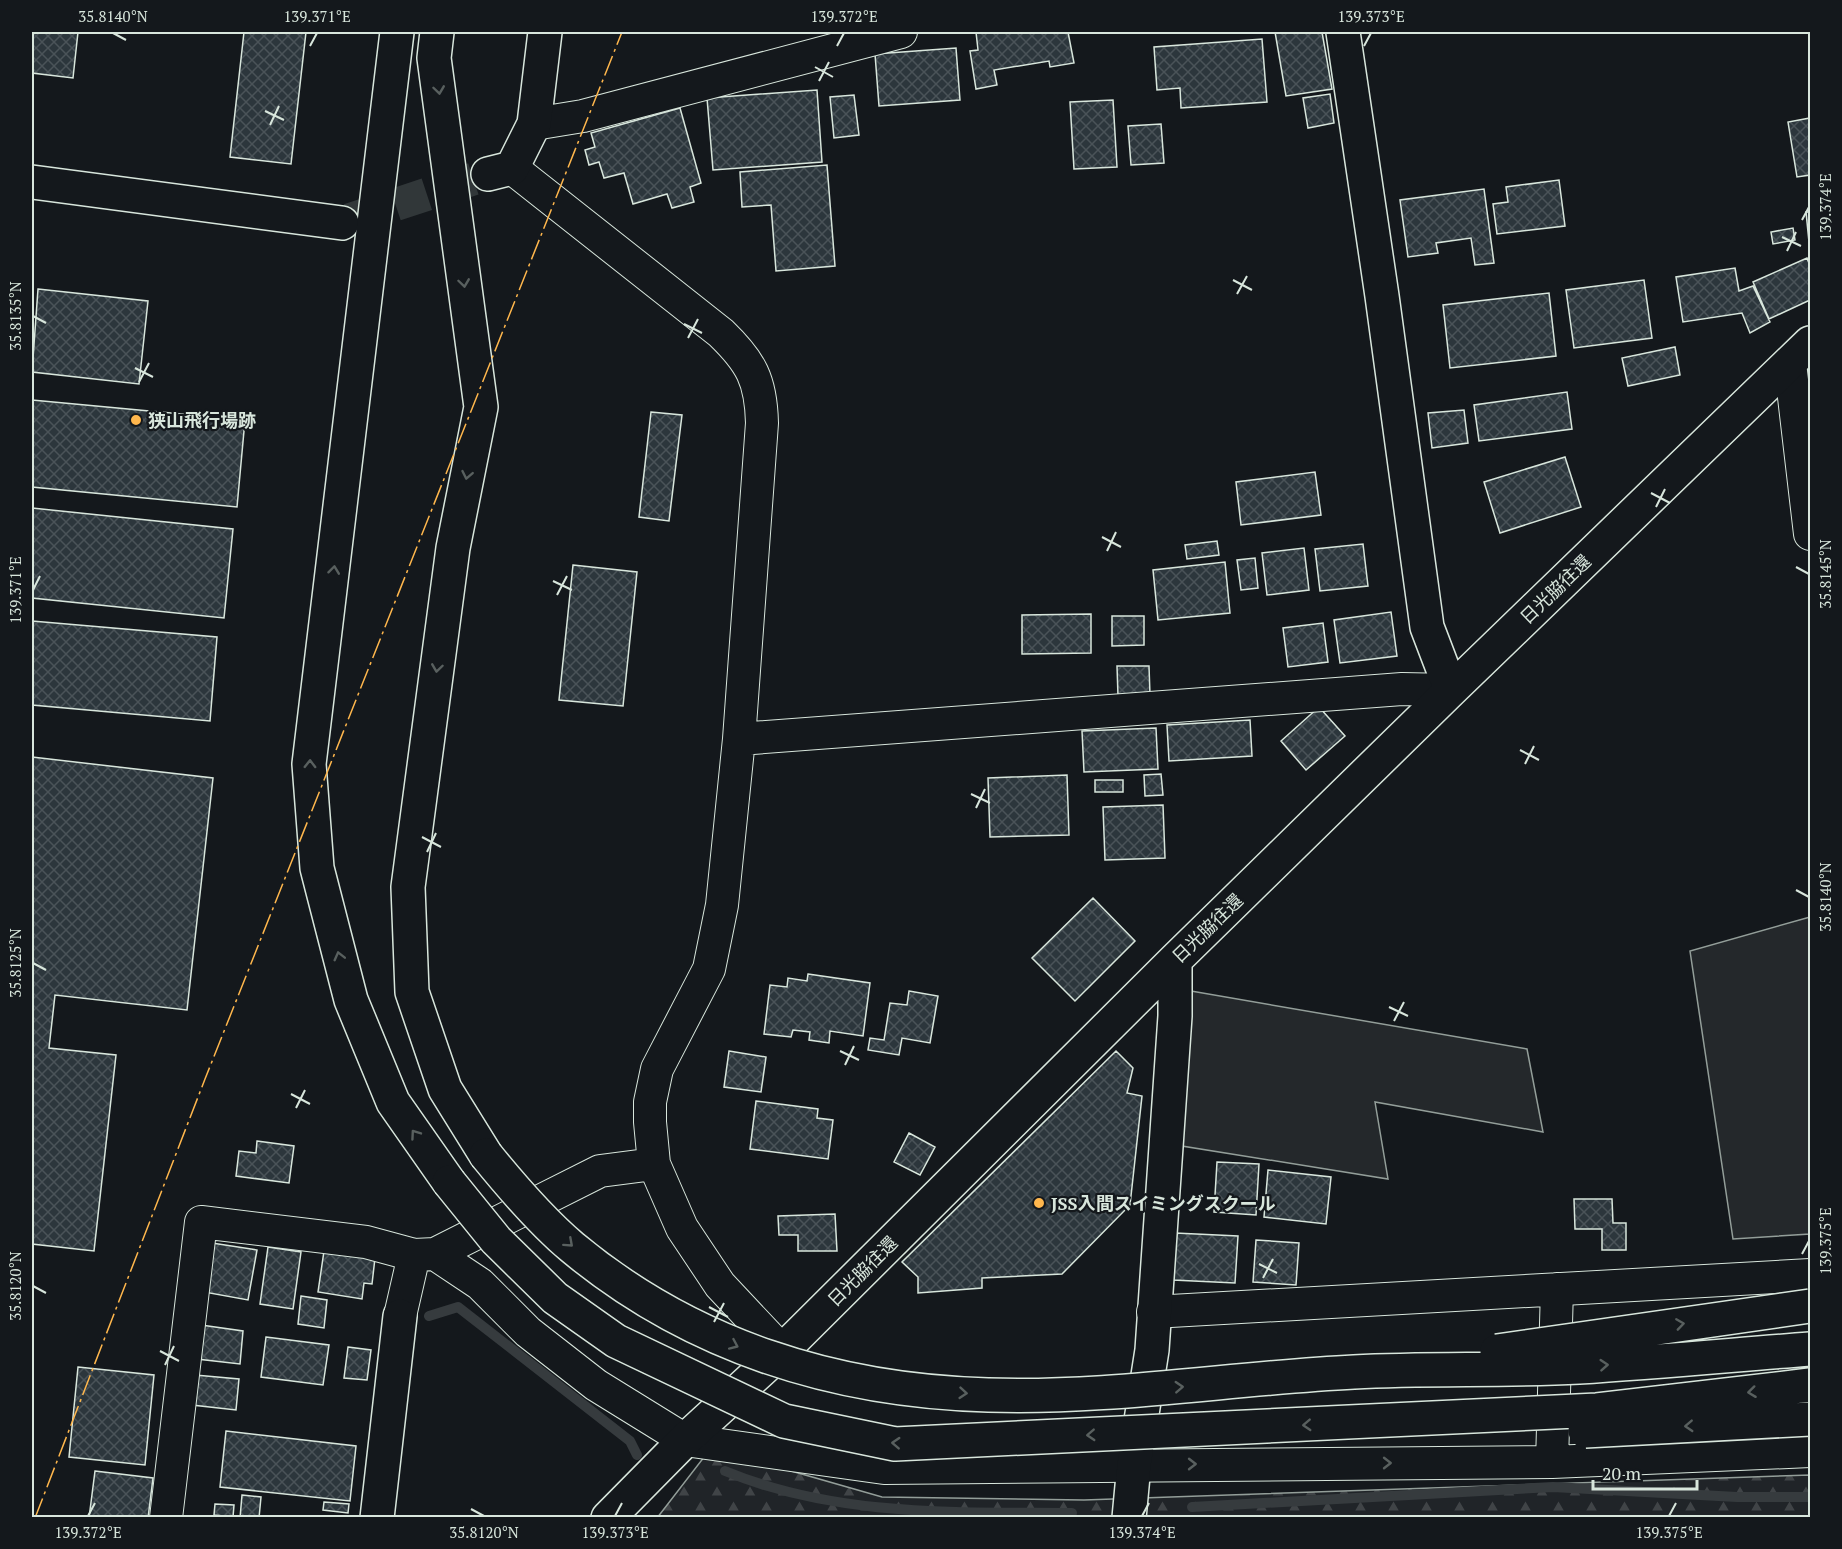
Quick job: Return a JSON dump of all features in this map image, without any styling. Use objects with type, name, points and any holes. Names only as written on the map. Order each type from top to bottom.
[{"type":"main road","points":[[397,32],[309,764],[317,868],[351,1000],[393,1102],[449,1182],[496,1240],[564,1304],[616,1341],[784,1421],[895,1444],[1597,1410],[1810,1385]]},
{"type":"main road","points":[[437,32],[434,58],[481,407],[453,548],[408,887],[412,992],[445,1089],[486,1155],[518,1193],[569,1244],[605,1273],[646,1299],[717,1338],[757,1355],[853,1381],[989,1395],[1185,1386],[1352,1372],[1810,1306]]},
{"type":"main road","points":[[500,171],[534,124],[545,32]]},
{"type":"main road","points":[[1343,32],[1382,296],[1426,627],[1450,690]]},
{"type":"main road","points":[[32,182],[342,223]]},
{"type":"main road","name":"日光脇往還","points":[[608,1518],[685,1440],[782,1351],[1450,690],[1800,353]]},
{"type":"main road","points":[[1129,1518],[1134,1465],[1152,1350],[1174,1017],[1175,960]]},
{"type":"main road","points":[[377,1518],[400,1316]]},
{"type":"main road","points":[[1352,1372],[1577,1367],[1810,1349]]},
{"type":"main road","points":[[1355,1423],[1602,1431],[1810,1419]]},
{"type":"street","points":[[534,124],[583,116],[901,32]]},
{"type":"street","points":[[500,171],[721,333],[744,355],[757,379],[762,423],[739,739],[722,905],[709,969],[657,1069],[650,1102],[654,1164],[682,1228],[720,1285],[782,1351]]},
{"type":"street","points":[[1800,353],[1810,534]]},
{"type":"street","points":[[739,739],[1402,689],[1450,690]]},
{"type":"street","points":[[400,1316],[425,1254],[600,1171],[654,1164]]},
{"type":"street","points":[[166,1518],[201,1222],[366,1242],[425,1254],[480,1284],[528,1332],[596,1384],[685,1440],[884,1468],[1552,1462],[1810,1451]]},
{"type":"street","points":[[1153,1312],[1810,1275]]},
{"type":"street","points":[[1552,1462],[1557,1289]]},
{"type":"green space","points":[[711,1448],[882,1497],[1084,1500],[1810,1475],[1810,1518],[657,1518]]},
{"type":"shaded area","points":[[1810,917],[1810,1234],[1733,1239],[1690,951]]},
{"type":"shaded area","points":[[1191,991],[1527,1049],[1543,1132],[1375,1102],[1388,1179],[1182,1146]]},
{"type":"building","points":[[32,32],[78,32],[73,78],[32,73]]},
{"type":"building","points":[[244,32],[306,32],[291,164],[230,157]]},
{"type":"building","points":[[976,32],[1068,32],[1074,63],[1050,67],[1049,61],[994,70],[997,85],[976,89],[970,51],[978,50]]},
{"type":"building","points":[[1275,32],[1322,32],[1332,89],[1286,96]]},
{"type":"building","points":[[1262,39],[1267,102],[1181,108],[1180,88],[1157,90],[1154,47]]},
{"type":"building","points":[[956,48],[960,100],[879,106],[875,54]]},
{"type":"building","points":[[817,90],[822,162],[713,170],[707,98]]},
{"type":"building","points":[[1330,94],[1334,123],[1308,128],[1303,98]]},
{"type":"building","points":[[854,95],[859,135],[834,138],[830,97]]},
{"type":"building","points":[[1113,100],[1117,167],[1074,169],[1070,102]]},
{"type":"building","points":[[680,108],[701,183],[690,187],[694,202],[672,208],[667,194],[633,204],[624,173],[604,178],[599,162],[589,165],[585,150],[595,147],[591,133]]},
{"type":"building","points":[[1810,118],[1810,175],[1797,177],[1788,122]]},
{"type":"building","points":[[1161,124],[1164,163],[1131,165],[1128,126]]},
{"type":"building","points":[[827,165],[835,266],[776,271],[771,205],[742,207],[740,172]]},
{"type":"building","points":[[1559,180],[1565,226],[1497,234],[1493,204],[1508,202],[1506,187]]},
{"type":"building","points":[[1484,189],[1494,263],[1475,265],[1471,238],[1436,243],[1438,253],[1408,257],[1400,200]]},
{"type":"building","points":[[1806,212],[1810,212],[1810,242],[1809,242]]},
{"type":"building","points":[[1793,228],[1795,240],[1773,244],[1771,232]]},
{"type":"building","points":[[1807,258],[1810,266],[1810,300],[1769,319],[1753,282]]},
{"type":"building","points":[[1735,268],[1739,291],[1753,286],[1770,322],[1750,333],[1742,313],[1683,322],[1676,277]]},
{"type":"building","points":[[1644,280],[1652,338],[1574,348],[1566,290]]},
{"type":"building","points":[[38,289],[148,301],[139,384],[32,372]]},
{"type":"building","points":[[1549,293],[1556,356],[1450,368],[1443,305]]},
{"type":"building","points":[[1675,347],[1680,375],[1628,386],[1622,358]]},
{"type":"building","points":[[1567,392],[1572,429],[1479,441],[1474,405]]},
{"type":"building","points":[[32,400],[245,420],[237,507],[32,487]]},
{"type":"building","points":[[1464,410],[1468,443],[1432,448],[1428,413]]},
{"type":"building","points":[[651,412],[682,415],[669,521],[639,517]]},
{"type":"building","points":[[1565,457],[1581,507],[1500,533],[1484,482]]},
{"type":"building","points":[[1315,472],[1321,515],[1241,525],[1236,482]]},
{"type":"building","points":[[32,508],[233,529],[224,618],[32,598]]},
{"type":"building","points":[[1217,541],[1219,555],[1187,559],[1185,545]]},
{"type":"building","points":[[1363,544],[1368,586],[1320,591],[1315,549]]},
{"type":"building","points":[[1304,548],[1309,590],[1267,595],[1262,553]]},
{"type":"building","points":[[1255,558],[1258,588],[1241,590],[1237,560]]},
{"type":"building","points":[[1225,562],[1230,613],[1158,620],[1153,570]]},
{"type":"building","points":[[573,565],[637,572],[623,706],[559,700]]},
{"type":"building","points":[[1391,612],[1397,656],[1340,663],[1334,620]]},
{"type":"building","points":[[1091,614],[1091,653],[1022,654],[1022,615]]},
{"type":"building","points":[[1112,616],[1144,616],[1144,645],[1112,646]]},
{"type":"building","points":[[32,621],[217,637],[210,721],[32,705]]},
{"type":"building","points":[[1323,623],[1328,662],[1288,667],[1283,628]]},
{"type":"building","points":[[1117,666],[1149,666],[1150,695],[1118,696]]},
{"type":"building","points":[[1319,707],[1345,736],[1306,770],[1281,741]]},
{"type":"building","points":[[1250,720],[1252,756],[1169,761],[1167,725]]},
{"type":"building","points":[[1156,728],[1158,769],[1084,772],[1082,731]]},
{"type":"building","points":[[32,757],[213,778],[187,1010],[55,995],[49,1048],[116,1055],[94,1251],[32,1244]]},
{"type":"building","points":[[1161,774],[1163,795],[1145,796],[1144,775]]},
{"type":"building","points":[[1067,775],[1069,835],[990,837],[988,778]]},
{"type":"building","points":[[1095,780],[1123,780],[1123,792],[1095,792]]},
{"type":"building","points":[[1163,805],[1165,858],[1105,860],[1103,807]]},
{"type":"building","points":[[1093,898],[1135,941],[1075,1001],[1032,958]]},
{"type":"building","points":[[808,974],[870,983],[863,1036],[830,1031],[829,1043],[809,1040],[810,1032],[793,1030],[791,1037],[764,1034],[770,985],[787,987],[788,978],[807,981]]},
{"type":"building","points":[[909,991],[938,996],[930,1043],[902,1038],[899,1055],[868,1050],[870,1038],[884,1040],[890,1003],[907,1005]]},
{"type":"building","points":[[729,1051],[766,1057],[761,1092],[724,1087]]},
{"type":"building","points":[[1116,1051],[1133,1068],[1127,1093],[1142,1096],[1130,1205],[1062,1274],[982,1278],[982,1288],[918,1293],[918,1277],[902,1262]]},
{"type":"building","points":[[756,1101],[818,1109],[817,1118],[833,1120],[828,1159],[750,1149]]},
{"type":"building","points":[[909,1133],[935,1147],[920,1175],[894,1162]]},
{"type":"building","points":[[257,1141],[294,1146],[289,1183],[236,1176],[239,1151],[256,1153]]},
{"type":"building","points":[[1217,1162],[1259,1164],[1256,1215],[1214,1212]]},
{"type":"building","points":[[1268,1170],[1331,1177],[1326,1224],[1264,1217]]},
{"type":"building","points":[[1574,1199],[1612,1199],[1613,1223],[1626,1223],[1626,1250],[1602,1250],[1602,1229],[1575,1229]]},
{"type":"building","points":[[835,1214],[837,1251],[798,1251],[798,1235],[779,1235],[778,1216]]},
{"type":"building","points":[[1175,1233],[1238,1236],[1235,1283],[1173,1280]]},
{"type":"building","points":[[1256,1240],[1299,1243],[1296,1285],[1253,1282]]},
{"type":"building","points":[[212,1243],[257,1250],[248,1300],[204,1292]]},
{"type":"building","points":[[268,1247],[301,1252],[293,1309],[260,1304]]},
{"type":"building","points":[[324,1251],[375,1258],[372,1284],[364,1283],[362,1299],[318,1292]]},
{"type":"building","points":[[301,1296],[327,1300],[324,1328],[298,1324]]},
{"type":"building","points":[[201,1325],[243,1331],[240,1364],[197,1359]]},
{"type":"building","points":[[266,1337],[329,1345],[323,1385],[261,1377]]},
{"type":"building","points":[[348,1347],[371,1350],[367,1380],[344,1378]]},
{"type":"building","points":[[78,1367],[154,1375],[145,1465],[69,1457]]},
{"type":"building","points":[[195,1375],[239,1379],[236,1410],[192,1405]]},
{"type":"building","points":[[226,1431],[356,1446],[350,1501],[220,1487]]},
{"type":"building","points":[[95,1471],[153,1478],[148,1518],[89,1518]]},
{"type":"building","points":[[242,1495],[261,1497],[259,1518],[240,1518]]},
{"type":"building","points":[[324,1502],[349,1504],[348,1513],[323,1510]]},
{"type":"building","points":[[215,1504],[234,1505],[233,1517],[214,1515]]},
{"type":"waterway","points":[[429,1316],[458,1307],[630,1441],[637,1455]]},
{"type":"waterway","points":[[725,1471],[767,1486],[809,1497],[852,1504],[940,1511],[1072,1513]]},
{"type":"waterway","points":[[1192,1507],[1553,1487],[1737,1497],[1810,1497]]},
{"type":"tunnel","points":[[349,220],[488,174]]},
{"type":"power","points":[[35,1518],[205,1079],[622,32]]},
{"type":"place","name":"狭山飛行場跡","points":[[136,420]]},
{"type":"place","name":"JSS入間スイミングスクール","points":[[1039,1203]]}]
